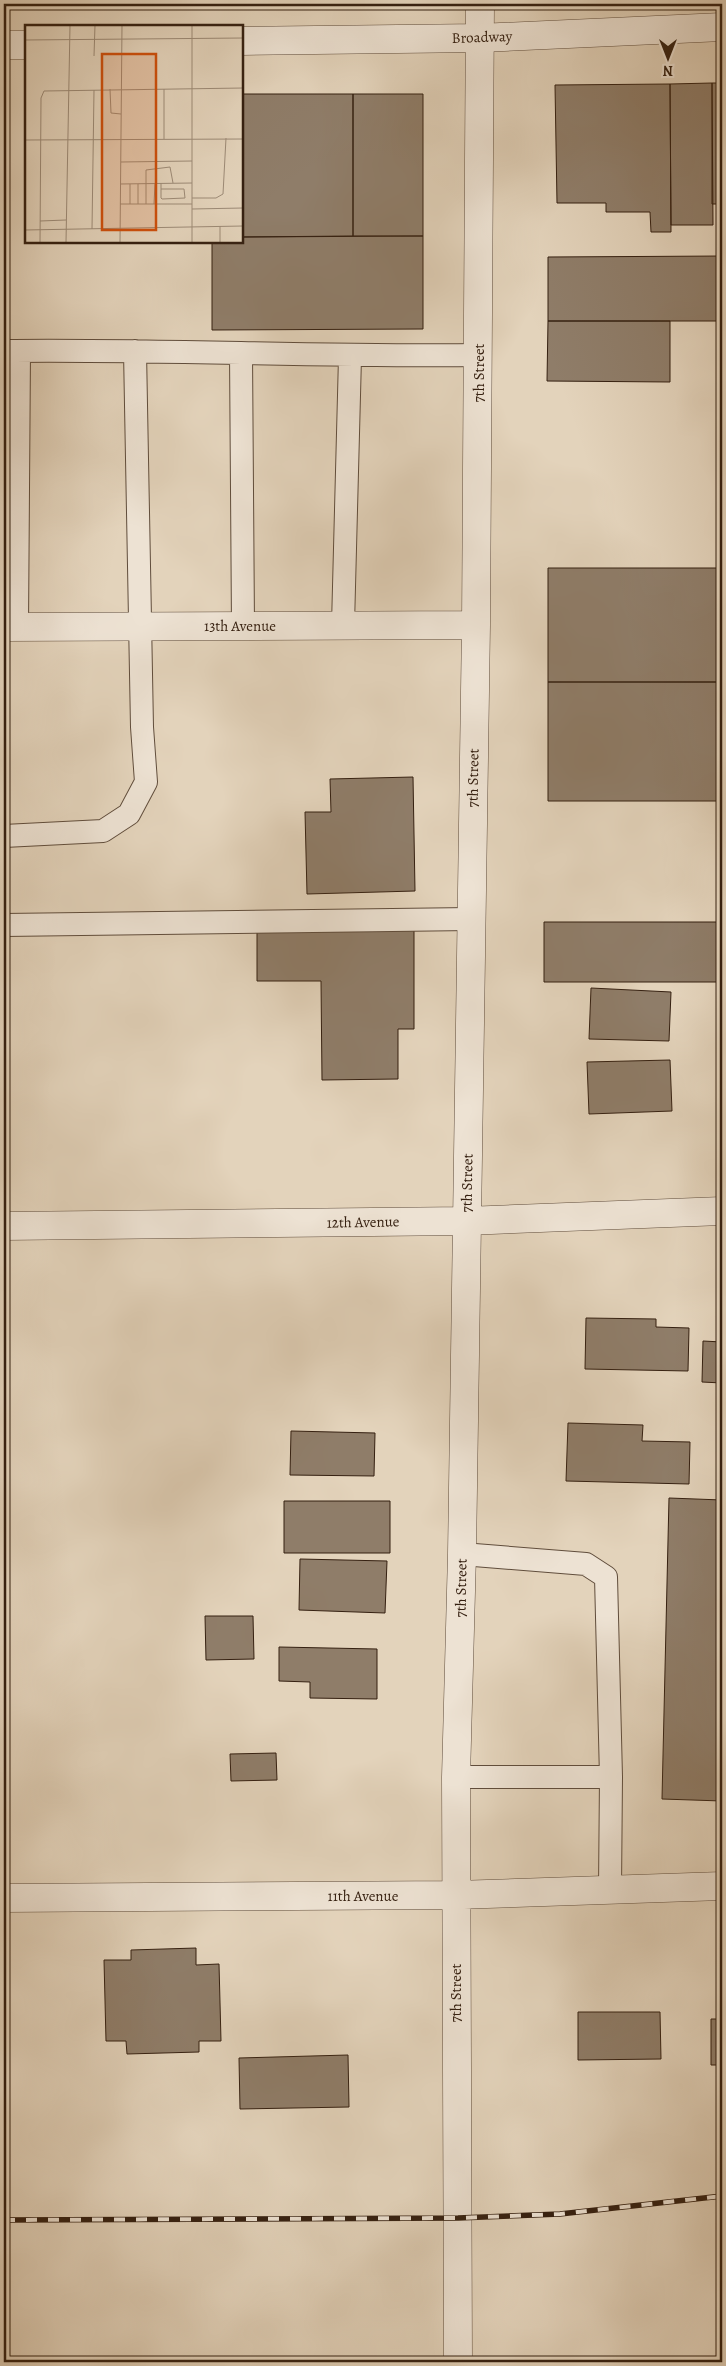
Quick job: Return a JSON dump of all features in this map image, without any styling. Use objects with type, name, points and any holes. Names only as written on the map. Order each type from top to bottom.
[{"type":"street","name":"7th Street","points":[[458,2362],[456,1777],[462,1554],[476,625],[480,4]]},
{"type":"street","name":"Broadway","points":[[242,41],[480,38],[722,27]]},
{"type":"street","points":[[4,45],[25,45]]},
{"type":"street","name":"13th Avenue","points":[[10,627],[476,625]]},
{"type":"street","name":"12th Avenue","points":[[4,1226],[466,1221],[722,1211]]},
{"type":"street","name":"11th Avenue","points":[[4,1898],[456,1895],[722,1886]]},
{"type":"lane","points":[[10,627],[11,351],[135,351],[350,357],[479,355]]},
{"type":"lane","points":[[4,836],[103,831],[129,814],[146,782],[142,727],[135,351]]},
{"type":"lane","points":[[241,353],[243,626]]},
{"type":"lane","points":[[343,625],[350,357]]},
{"type":"lane","points":[[4,925],[471,919]]},
{"type":"lane","points":[[462,1554],[586,1564],[606,1577],[611,1777],[610,1890]]},
{"type":"lane","points":[[456,1777],[611,1777]]},
{"type":"building","points":[[712,83],[722,83],[722,204],[712,204]]},
{"type":"building","points":[[712,83],[713,225],[671,225],[670,84]]},
{"type":"building","points":[[670,84],[671,232],[651,232],[650,212],[606,212],[606,203],[557,203],[555,85]]},
{"type":"building","points":[[242,94],[353,94],[353,236],[242,237]]},
{"type":"building","points":[[353,94],[423,94],[423,236],[353,236]]},
{"type":"building","points":[[423,236],[423,329],[212,330],[212,242],[242,242],[242,237]]},
{"type":"building","points":[[722,256],[722,321],[548,321],[548,257]]},
{"type":"building","points":[[548,321],[670,321],[670,382],[547,381]]},
{"type":"building","points":[[548,568],[722,568],[722,682],[548,682]]},
{"type":"building","points":[[548,682],[722,682],[722,801],[548,801]]},
{"type":"building","points":[[413,777],[415,891],[307,894],[305,812],[331,812],[330,779]]},
{"type":"building","points":[[544,922],[722,922],[722,982],[544,982]]},
{"type":"building","points":[[257,924],[414,924],[414,1029],[398,1029],[398,1079],[322,1080],[321,981],[257,981]]},
{"type":"building","points":[[591,988],[671,992],[669,1041],[589,1039]]},
{"type":"building","points":[[670,1060],[672,1111],[589,1114],[587,1062]]},
{"type":"building","points":[[586,1318],[656,1319],[656,1327],[689,1328],[688,1371],[585,1369]]},
{"type":"building","points":[[703,1341],[722,1342],[722,1383],[702,1382]]},
{"type":"building","points":[[568,1423],[643,1425],[642,1441],[690,1442],[689,1484],[566,1481]]},
{"type":"building","points":[[291,1431],[375,1433],[374,1476],[290,1475]]},
{"type":"building","points":[[669,1498],[722,1500],[722,1801],[662,1799]]},
{"type":"building","points":[[284,1501],[390,1501],[390,1553],[284,1553]]},
{"type":"building","points":[[300,1559],[387,1561],[385,1613],[299,1610]]},
{"type":"building","points":[[205,1616],[253,1616],[254,1659],[206,1660]]},
{"type":"building","points":[[279,1647],[377,1649],[377,1699],[310,1698],[310,1682],[279,1681]]},
{"type":"building","points":[[276,1753],[277,1780],[231,1781],[230,1754]]},
{"type":"building","points":[[196,1948],[196,1965],[219,1964],[221,2041],[199,2041],[199,2052],[127,2054],[126,2041],[106,2041],[104,1960],[131,1960],[131,1950]]},
{"type":"building","points":[[578,2012],[660,2012],[661,2059],[578,2060]]},
{"type":"building","points":[[711,2019],[722,2019],[722,2065],[711,2065]]},
{"type":"building","points":[[348,2055],[349,2107],[240,2109],[239,2058]]},
{"type":"railway","points":[[4,2220],[458,2218],[560,2214],[722,2196]]}]
